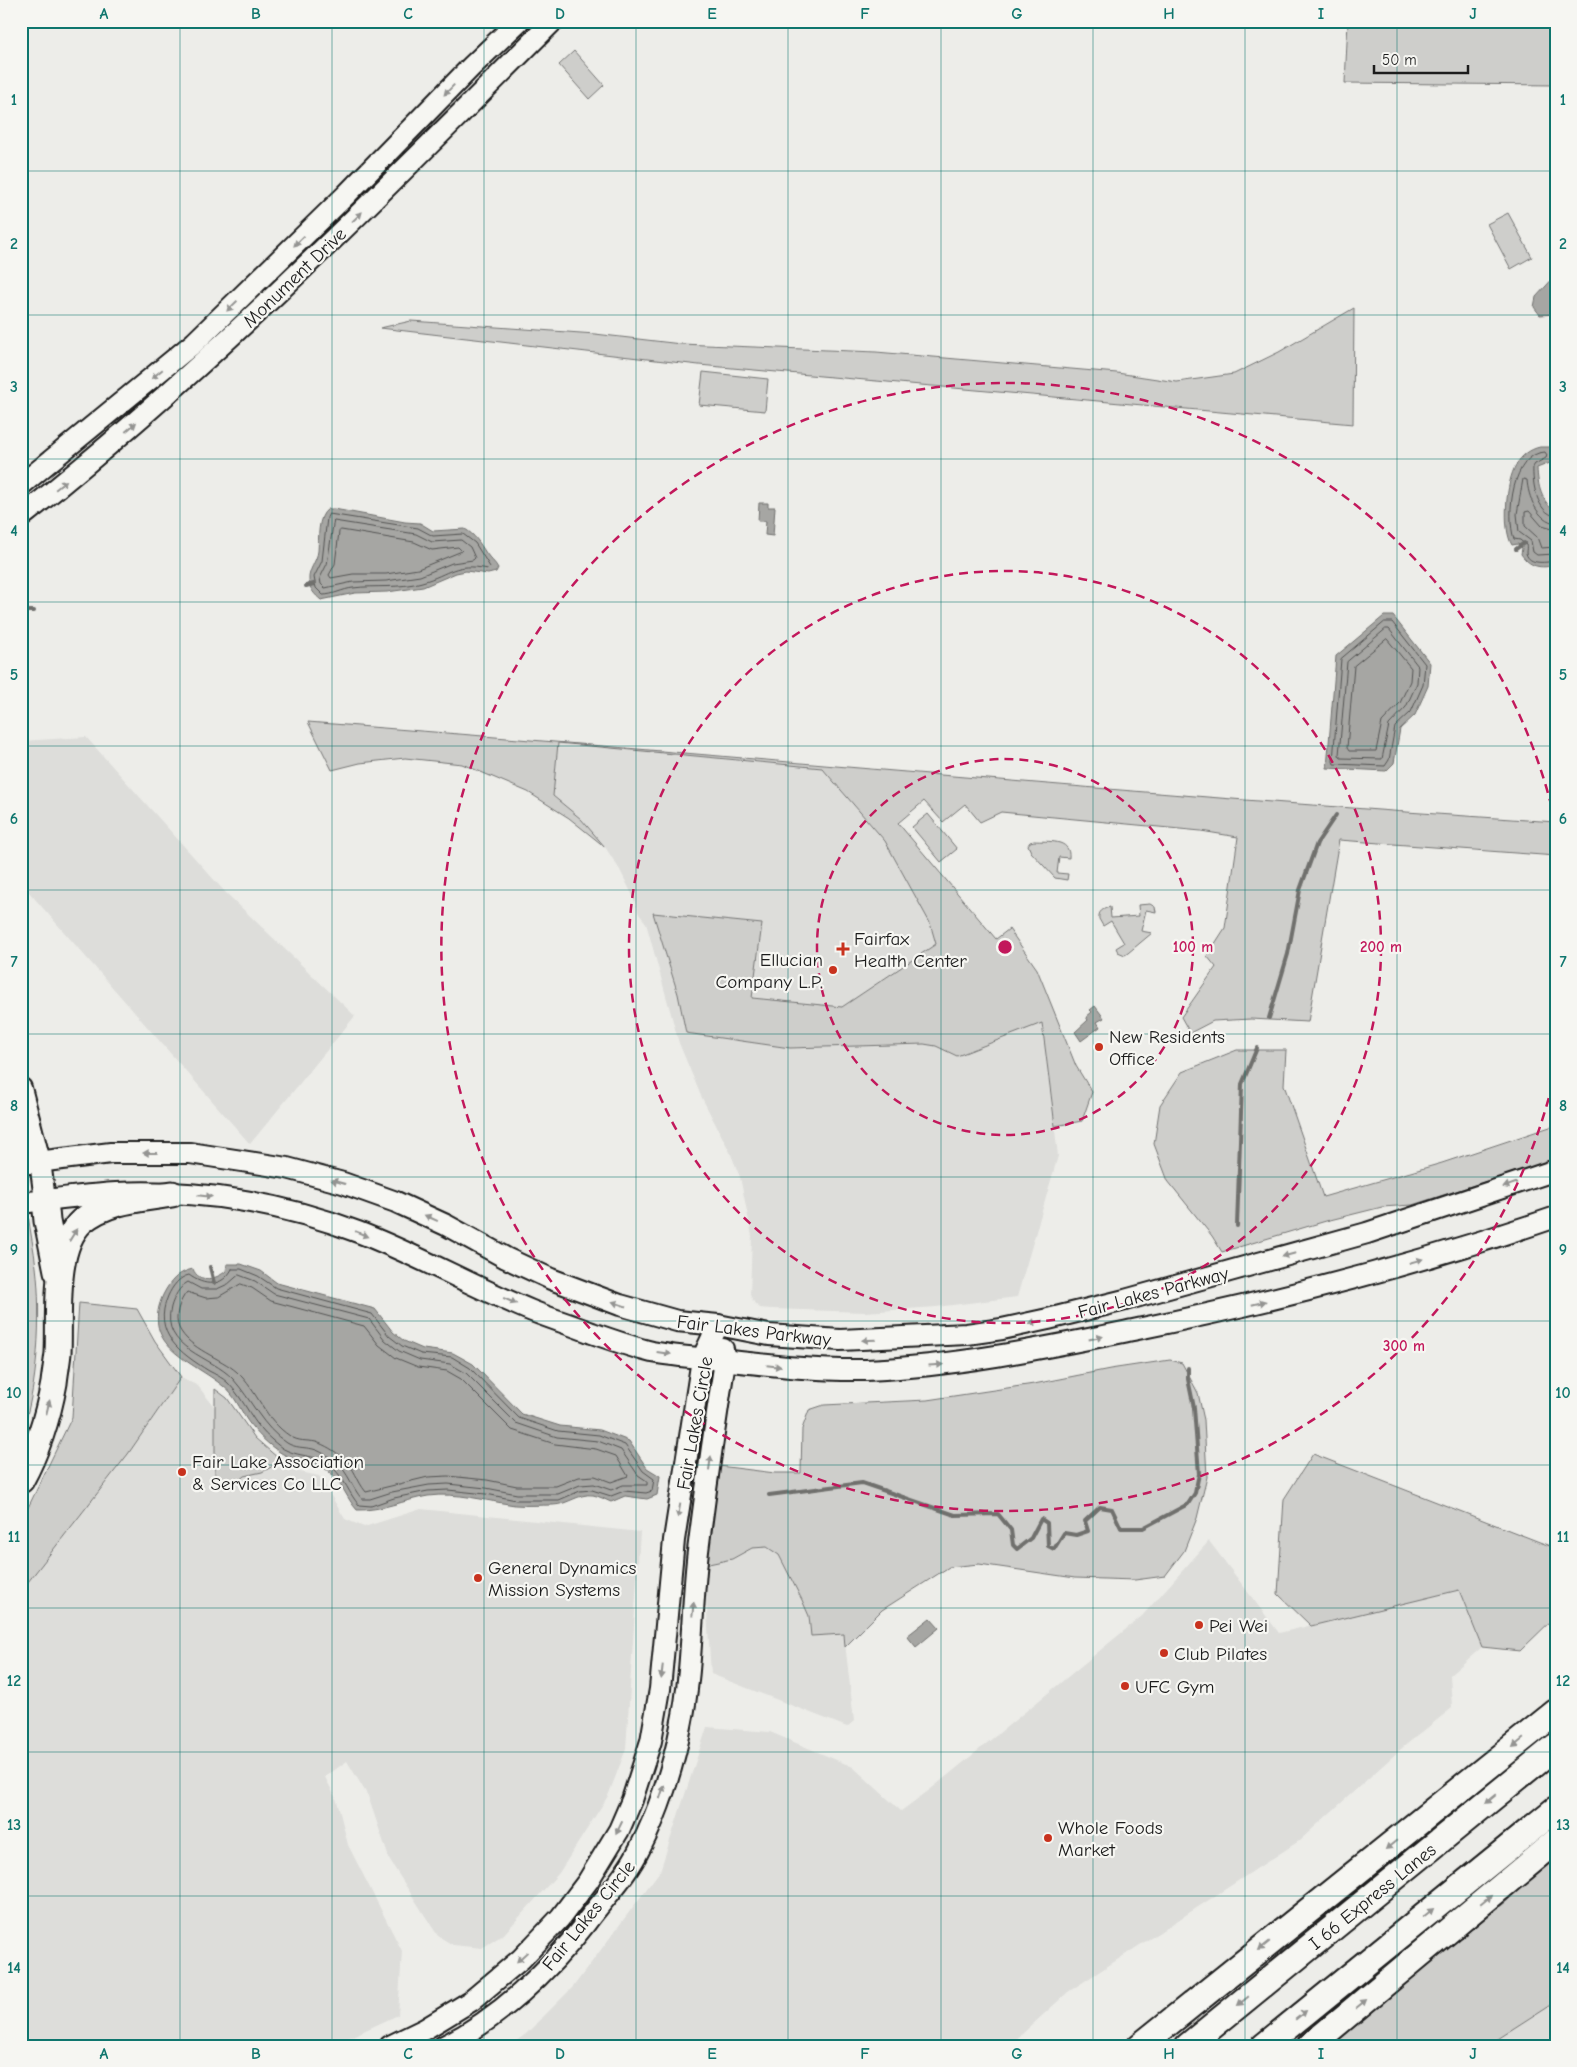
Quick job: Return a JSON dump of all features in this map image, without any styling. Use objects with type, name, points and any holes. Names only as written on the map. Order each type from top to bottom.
[{"type":"highway","points":[[21,1480],[34,1454],[54,1385],[58,1354],[59,1281],[67,1245],[81,1222],[100,1209],[115,1203],[172,1194]]},
{"type":"highway","points":[[33,1202],[47,1221],[59,1281]]},
{"type":"highway","points":[[1140,2046],[1556,1712]]},
{"type":"highway","name":"I 66 Express Lanes","points":[[1188,2046],[1556,1746]]},
{"type":"highway","points":[[1264,2046],[1556,1809]]},
{"type":"highway","points":[[1310,2046],[1556,1842]]},
{"type":"main road","name":"Monument Drive","points":[[21,485],[194,343],[346,195],[471,67],[519,21]]},
{"type":"main road","name":"Monument Drive","points":[[21,517],[120,437],[254,316],[373,202],[553,21]]},
{"type":"main road","points":[[21,1088],[33,1202]]},
{"type":"main road","name":"Fair Lakes Parkway","points":[[30,1163],[111,1153],[190,1153],[287,1168],[343,1183],[396,1202],[446,1225],[506,1258],[552,1279],[620,1305],[676,1321],[718,1325],[769,1336],[840,1340],[966,1334],[1002,1329],[1125,1300],[1367,1233],[1556,1170]]},
{"type":"main road","name":"Fair Lakes Parkway","points":[[33,1202],[117,1193],[204,1195],[264,1205],[357,1231],[534,1312],[621,1343],[654,1352],[702,1359],[792,1368],[865,1370],[957,1363],[1044,1349],[1212,1314],[1322,1287],[1446,1252],[1556,1217]]},
{"type":"main road","name":"Fair Lakes Circle","points":[[390,2046],[425,2029],[470,2002],[521,1959],[560,1918],[588,1881],[619,1830],[632,1800],[651,1741],[660,1689],[674,1540],[702,1359],[718,1325]]},
{"type":"main road","name":"Fair Lakes Circle","points":[[444,2046],[491,2016],[556,1959],[623,1877],[651,1826],[675,1754],[682,1725],[698,1551],[726,1361],[718,1325]]},
{"type":"shaded area","points":[[1348,21],[1556,21],[1556,85],[1345,83]]},
{"type":"shaded area","points":[[574,51],[604,85],[589,99],[559,65]]},
{"type":"shaded area","points":[[1508,213],[1532,257],[1511,269],[1487,224]]},
{"type":"shaded area","points":[[1354,308],[1353,424],[699,365],[380,328],[411,321],[595,334],[681,344],[876,352],[1117,373],[1177,382],[1234,374],[1279,352]]},
{"type":"shaded area","points":[[703,372],[768,379],[765,411],[699,405]]},
{"type":"shaded area","points":[[308,722],[1244,800],[1556,822],[1556,856],[1339,840],[1308,1022],[1251,1019],[1213,1021],[1190,1033],[1181,1017],[1216,967],[1207,956],[1225,928],[1238,837],[1201,831],[1001,812],[980,822],[965,804],[943,822],[924,801],[898,823],[996,939],[1009,929],[1037,969],[1076,1066],[1092,1092],[1082,1121],[1055,1126],[1042,1023],[957,1056],[936,1046],[924,1044],[790,1048],[686,1033],[678,994],[653,913],[762,924],[752,998],[842,1007],[936,944],[930,923],[885,841],[822,768],[558,743],[553,796],[581,819],[605,847],[569,818],[528,792],[462,764],[405,758],[360,763],[332,770]]},
{"type":"shaded area","points":[[86,737],[226,893],[355,1016],[250,1144],[21,883],[21,741]]},
{"type":"shaded area","points":[[558,743],[822,768],[885,841],[930,923],[936,944],[842,1007],[751,998],[762,924],[654,913],[678,994],[686,1033],[790,1048],[924,1044],[936,1046],[957,1056],[1042,1022],[1058,1156],[1017,1297],[936,1307],[865,1312],[771,1309],[760,1308],[755,1304],[750,1295],[752,1236],[740,1177],[730,1152],[701,1096],[679,1043],[646,923],[639,914],[632,894],[620,870],[605,847],[581,819],[553,796]]},
{"type":"shaded area","points":[[928,814],[957,849],[941,862],[912,827]]},
{"type":"shaded area","points":[[1034,841],[1057,842],[1066,847],[1069,852],[1069,858],[1059,857],[1057,873],[1068,874],[1067,880],[1055,878],[1031,852],[1028,845]]},
{"type":"shaded area","points":[[1150,904],[1155,907],[1156,912],[1146,910],[1141,931],[1152,933],[1125,955],[1118,952],[1116,948],[1124,943],[1111,921],[1103,926],[1099,919],[1100,912],[1110,907],[1111,918],[1139,916],[1138,905]]},
{"type":"shaded area","points":[[1237,1050],[1286,1050],[1284,1085],[1323,1197],[1442,1163],[1556,1125],[1556,1159],[1412,1205],[1382,1207],[1326,1221],[1222,1252],[1212,1236],[1168,1181],[1154,1144],[1160,1105],[1182,1072]]},
{"type":"shaded area","points":[[21,1214],[28,1214],[36,1267],[39,1307],[35,1374],[27,1416],[21,1434]]},
{"type":"shaded area","points":[[79,1303],[137,1309],[155,1341],[181,1377],[128,1454],[21,1591],[21,1522],[72,1417]]},
{"type":"shaded area","points":[[1170,1360],[1182,1363],[1198,1393],[1204,1420],[1207,1477],[1197,1518],[1184,1551],[1165,1576],[1135,1580],[1075,1578],[979,1564],[949,1567],[882,1610],[845,1647],[844,1634],[811,1636],[809,1616],[802,1600],[779,1555],[767,1547],[752,1548],[732,1559],[704,1565],[719,1466],[775,1473],[801,1473],[802,1429],[809,1410],[824,1405],[927,1400],[1034,1384],[1110,1369]]},
{"type":"shaded area","points":[[181,1377],[198,1386],[238,1437],[268,1465],[319,1476],[345,1519],[364,1527],[421,1509],[640,1532],[626,1749],[608,1796],[559,1873],[504,1934],[482,1948],[453,1945],[438,1936],[390,1861],[368,1796],[347,1761],[325,1777],[337,1801],[348,1845],[402,1951],[398,2015],[331,2046],[21,2046],[21,1591],[128,1454]]},
{"type":"shaded area","points":[[215,1389],[227,1398],[255,1438],[278,1458],[277,1464],[262,1472],[244,1476],[230,1488],[215,1478]]},
{"type":"shaded area","points":[[1313,1454],[1555,1548],[1556,1616],[1520,1651],[1482,1647],[1459,1590],[1311,1626],[1278,1594],[1284,1499]]},
{"type":"shaded area","points":[[1209,1541],[1279,1633],[1459,1590],[1482,1647],[1450,1675],[1452,1708],[1402,1748],[1299,1841],[1068,1992],[1009,2046],[509,2046],[526,2034],[573,1987],[660,1871],[707,1727],[770,1732],[853,1767],[901,1811],[931,1789],[1142,1616]]},
{"type":"shaded area","points":[[767,1547],[779,1555],[802,1600],[809,1616],[811,1635],[844,1634],[854,1721],[847,1727],[711,1674],[704,1565],[732,1559],[752,1548]]},
{"type":"shaded area","points":[[1556,1857],[1556,2001],[1486,2046],[1327,2046],[1507,1901],[1545,1864]]},
{"type":"shaded area","points":[[1556,2001],[1556,2046],[1486,2046]]},
{"type":"water","points":[[1556,275],[1556,314],[1540,315],[1534,307],[1536,297]]},
{"type":"water","points":[[1540,447],[1551,447],[1552,456],[1550,463],[1537,468],[1537,475],[1539,487],[1544,498],[1556,513],[1556,565],[1545,567],[1536,566],[1528,562],[1521,554],[1522,548],[1518,544],[1512,545],[1506,517],[1510,482],[1516,465],[1526,453]]},
{"type":"water","points":[[759,503],[768,503],[768,507],[775,507],[773,536],[765,535],[766,521],[758,521]]},
{"type":"water","points":[[328,509],[420,523],[433,531],[465,529],[477,539],[498,568],[496,572],[488,574],[466,571],[456,573],[423,587],[387,592],[355,593],[321,600],[311,589],[309,576],[318,551],[320,522],[324,512]]},
{"type":"water","points":[[1384,616],[1393,616],[1430,663],[1428,686],[1415,715],[1400,729],[1394,763],[1386,771],[1327,768],[1336,656]]},
{"type":"water","points":[[1095,1006],[1104,1018],[1097,1022],[1100,1027],[1081,1041],[1075,1032],[1088,1020],[1086,1017]]},
{"type":"water","points":[[227,1264],[241,1264],[261,1271],[277,1283],[375,1309],[393,1332],[404,1341],[423,1349],[453,1353],[473,1364],[522,1414],[560,1426],[600,1430],[629,1441],[647,1468],[660,1476],[657,1495],[647,1499],[625,1496],[611,1502],[588,1495],[558,1504],[515,1505],[461,1496],[439,1495],[375,1509],[357,1510],[333,1475],[316,1464],[289,1457],[273,1447],[263,1439],[247,1420],[234,1397],[227,1389],[173,1351],[164,1340],[158,1328],[158,1313],[163,1295],[172,1281],[183,1272],[193,1269],[199,1277],[213,1278],[226,1271]]},
{"type":"water","points":[[930,1618],[939,1628],[916,1647],[907,1636]]},
{"type":"waterway","points":[[1516,549],[1524,543]]},
{"type":"waterway","points":[[306,586],[314,584]]},
{"type":"waterway","points":[[21,611],[34,611]]},
{"type":"waterway","points":[[1269,1018],[1288,954],[1300,890],[1317,843],[1336,815]]},
{"type":"waterway","points":[[1237,1226],[1242,1084],[1257,1048]]},
{"type":"waterway","points":[[210,1267],[214,1283]]},
{"type":"waterway","points":[[769,1495],[862,1483],[955,1515],[998,1514],[1011,1530],[1013,1545],[1017,1549],[1031,1538],[1041,1519],[1047,1523],[1048,1546],[1054,1549],[1064,1533],[1076,1535],[1088,1531],[1085,1521],[1100,1507],[1112,1509],[1121,1528],[1143,1528],[1188,1504],[1195,1493],[1199,1474],[1194,1408],[1188,1379],[1188,1368]]},
{"type":"place","name":"Fairfax Health Center","points":[[843,949]]},
{"type":"place","name":"Ellucian Company L.P.","points":[[833,970]]},
{"type":"place","name":"New Residents Office","points":[[1099,1047]]},
{"type":"place","name":"Fair Lake Association & Services Co LLC","points":[[182,1472]]},
{"type":"place","name":"General Dynamics Mission Systems","points":[[478,1578]]},
{"type":"place","name":"Pei Wei","points":[[1199,1625]]},
{"type":"place","name":"Club Pilates","points":[[1164,1653]]},
{"type":"place","name":"UFC Gym","points":[[1125,1686]]},
{"type":"place","name":"Whole Foods Market","points":[[1048,1838]]}]
